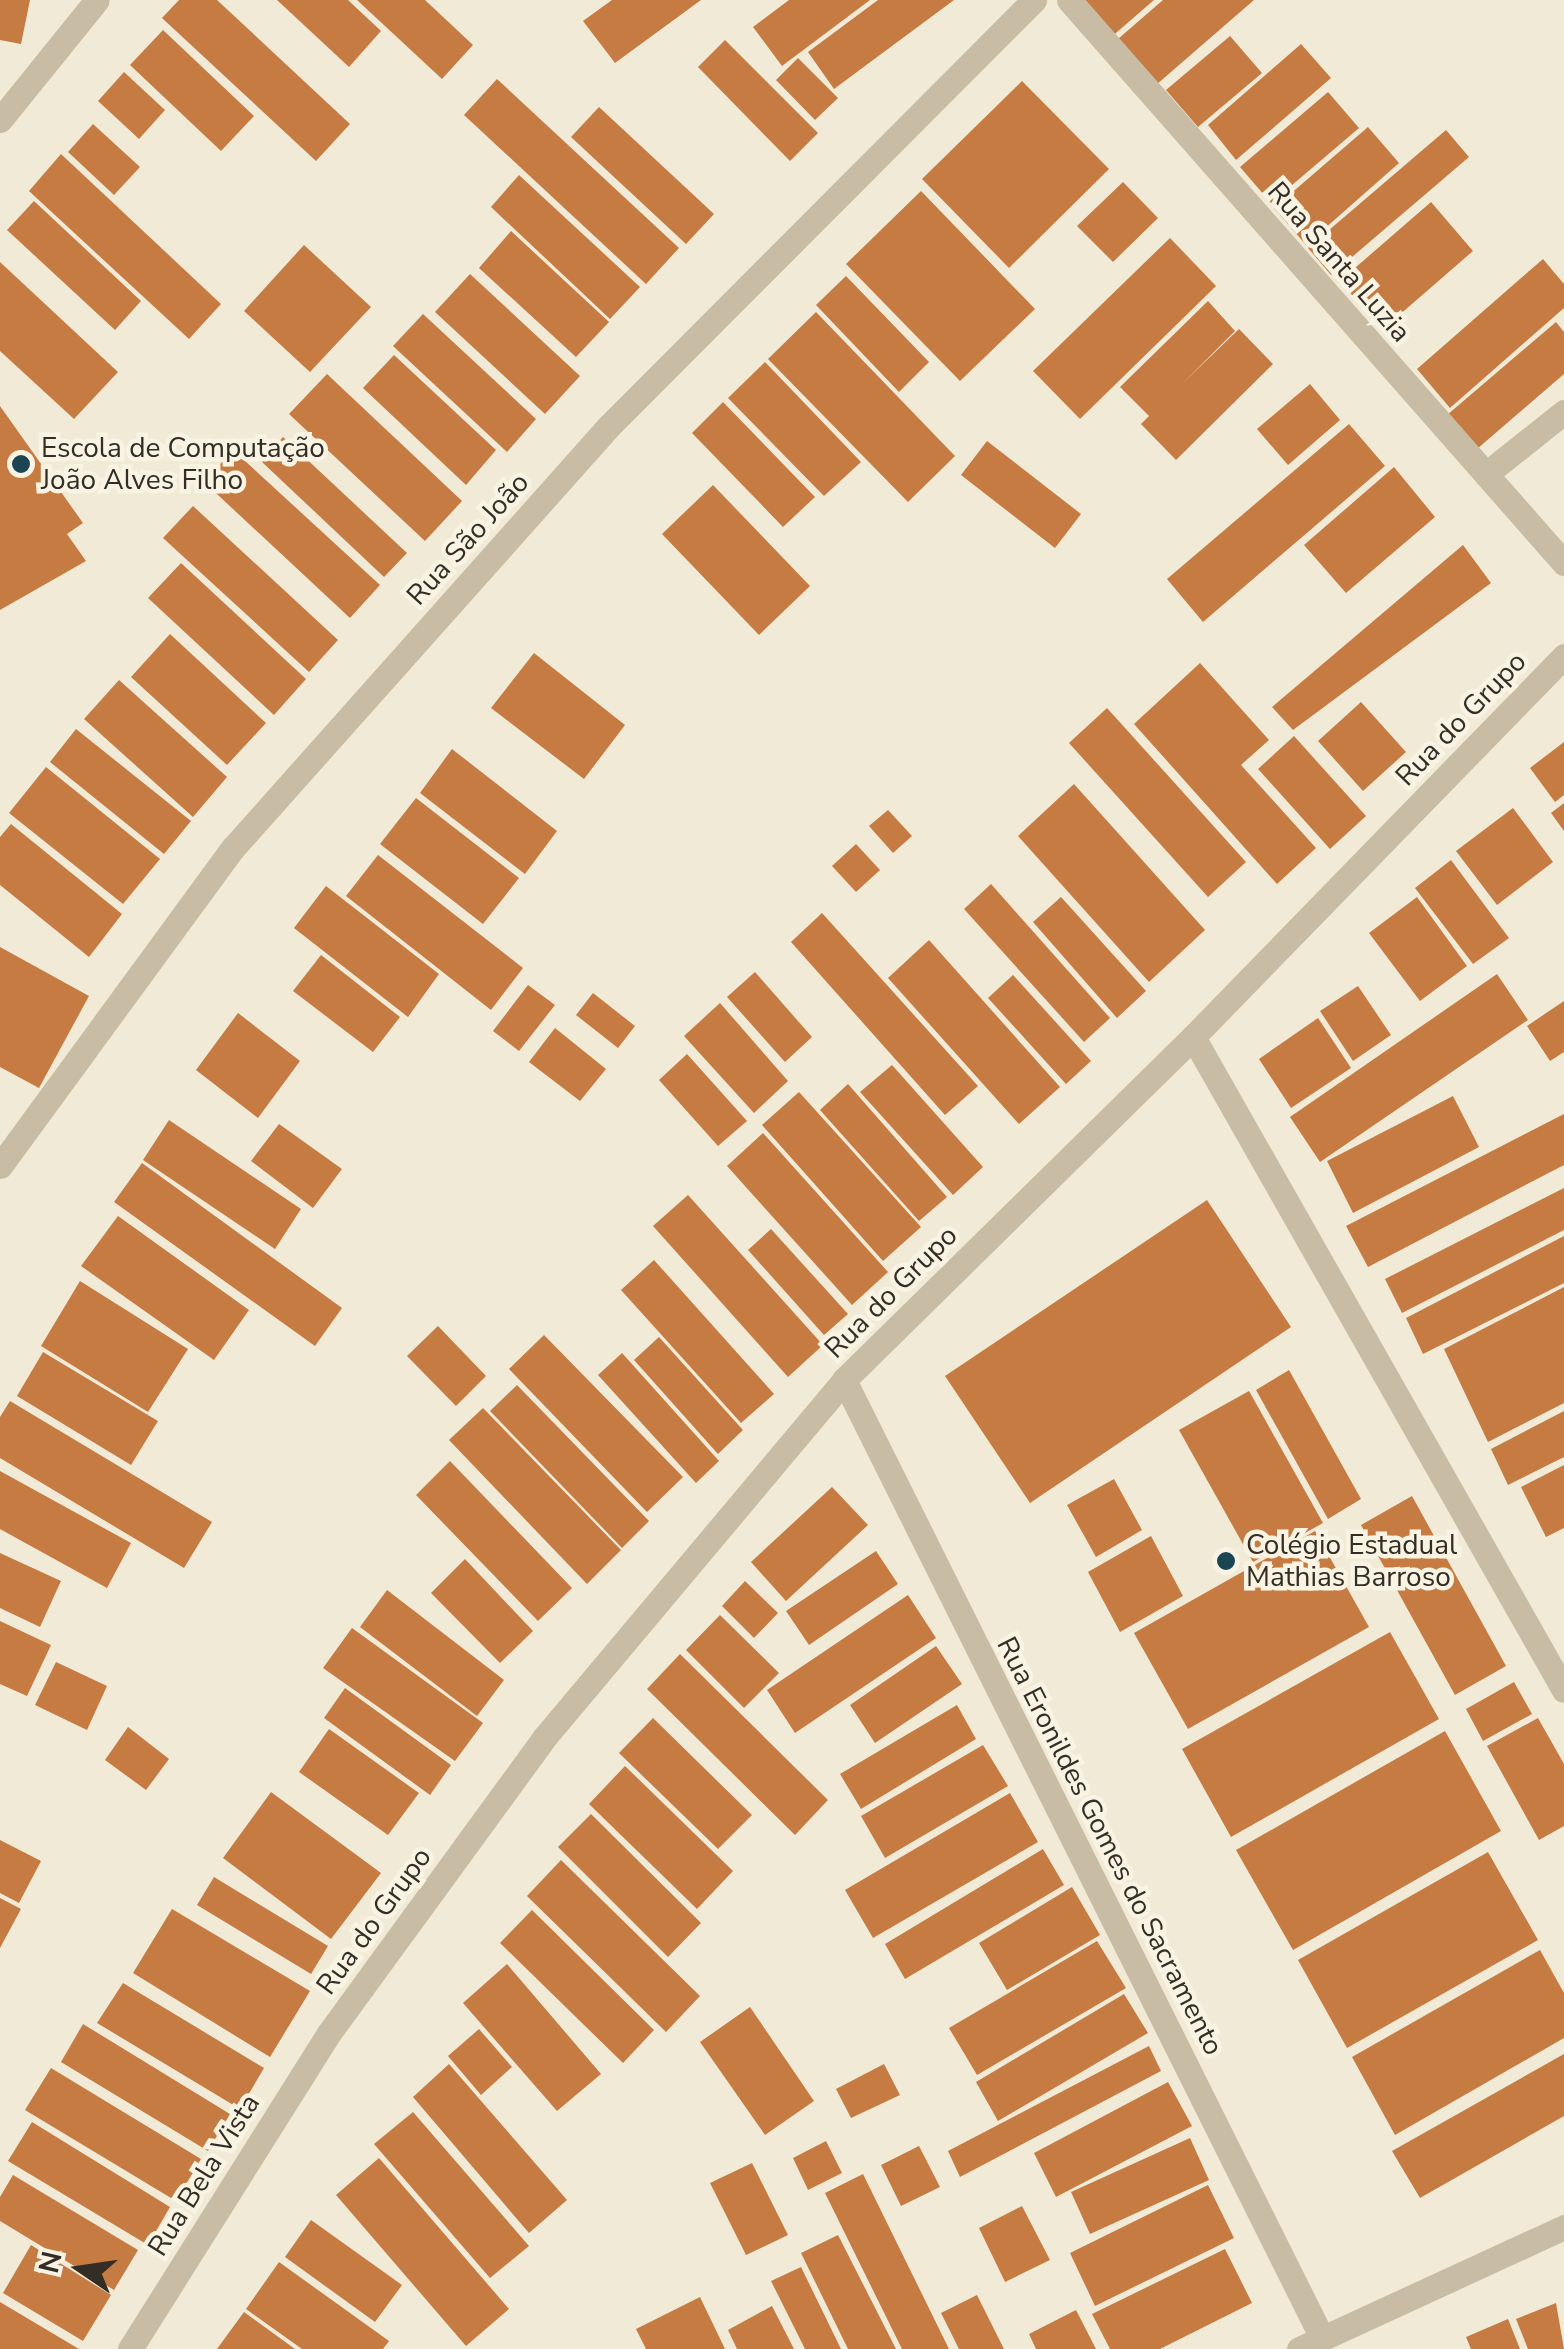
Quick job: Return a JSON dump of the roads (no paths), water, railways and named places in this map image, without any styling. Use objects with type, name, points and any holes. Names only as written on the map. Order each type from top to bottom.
[{"type":"street","points":[[0,120],[97,0]]},
{"type":"street","name":"Rua São João","points":[[0,1166],[246,833],[609,426],[1034,0]]},
{"type":"street","name":"Rua Santa Luzia","points":[[1069,0],[1564,564]]},
{"type":"street","points":[[1486,474],[1564,412]]},
{"type":"street","name":"Rua do Grupo","points":[[329,2033],[544,1738],[844,1380],[1194,1037],[1564,656]]},
{"type":"street","points":[[1194,1037],[1564,1690]]},
{"type":"street","name":"Rua Eronildes Gomes do Sacramento","points":[[844,1380],[1311,2344]]},
{"type":"street","name":"Rua Bela Vista","points":[[130,2349],[329,2033]]},
{"type":"street","points":[[1311,2344],[1564,2227]]},
{"type":"place","name":"Escola de Computação João Alves Filho","points":[[21,464]]},
{"type":"place","name":"Colégio Estadual Mathias Barroso","points":[[1226,1561]]}]
